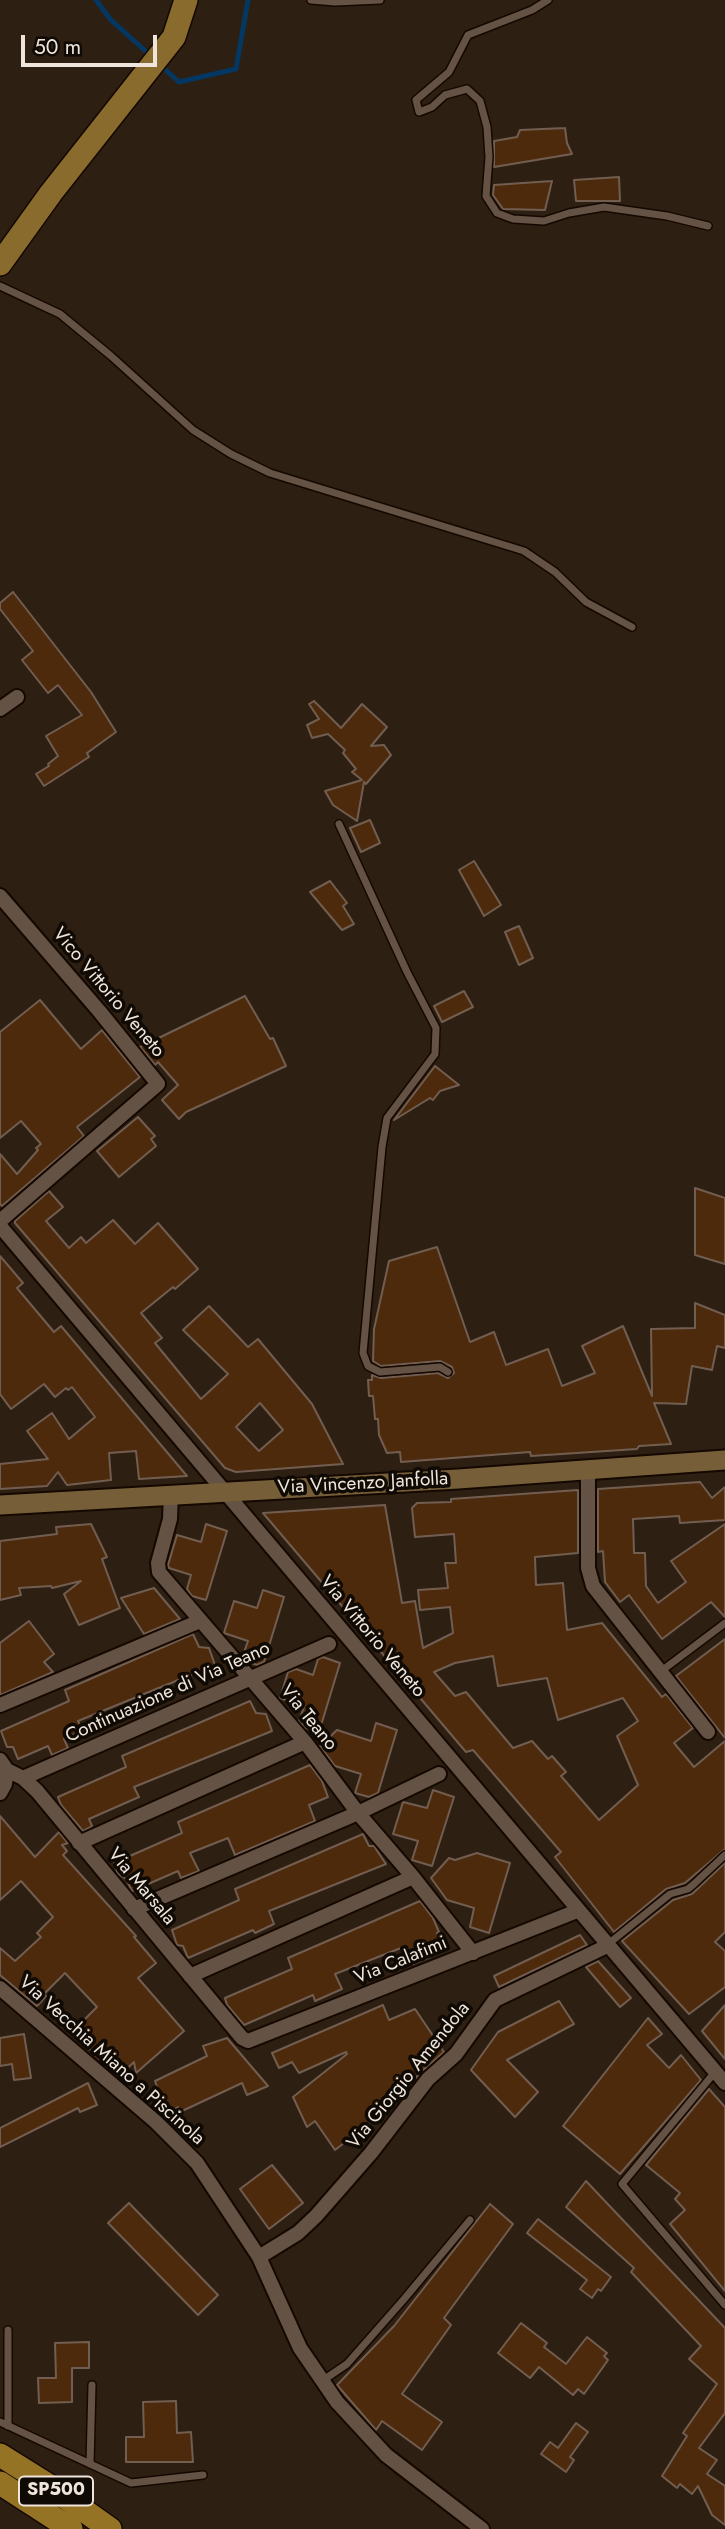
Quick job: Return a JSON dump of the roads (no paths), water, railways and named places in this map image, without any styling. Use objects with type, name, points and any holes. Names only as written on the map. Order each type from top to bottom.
[{"type":"highway","name":"SP500","points":[[0,2455],[110,2529]]},
{"type":"highway","name":"SP500","points":[[0,2483],[71,2529]]},
{"type":"main road","points":[[0,264],[51,193],[174,37],[186,0]]},
{"type":"main road","name":"Via Vincenzo Janfolla","points":[[0,1504],[458,1479],[725,1460]]},
{"type":"street","points":[[0,709],[17,697]]},
{"type":"street","name":"Vico Vittorio Veneto","points":[[0,896],[158,1084],[0,1224]]},
{"type":"street","name":"Via Vittorio Veneto","points":[[0,1224],[577,1911],[720,2077]]},
{"type":"street","points":[[588,1468],[590,1577],[598,1595],[708,1732]]},
{"type":"street","name":"Via Teano","points":[[171,1494],[170,1520],[158,1569],[305,1742],[358,1813],[473,1953]]},
{"type":"street","points":[[0,1704],[200,1621]]},
{"type":"street","name":"Continuazione di Via Teano","points":[[23,1778],[329,1644]]},
{"type":"street","points":[[79,1843],[305,1742]]},
{"type":"street","points":[[0,1793],[5,1784],[4,1765]]},
{"type":"street","name":"Via Marsala","points":[[4,1765],[37,1791],[240,2036]]},
{"type":"street","points":[[134,1909],[358,1813],[439,1774]]},
{"type":"street","points":[[190,1976],[413,1877]]},
{"type":"street","name":"Via Calafimi","points":[[240,2036],[248,2041],[254,2040],[577,1911]]},
{"type":"street","name":"Via Giorgio Amendola","points":[[259,2257],[298,2233],[316,2217],[371,2153],[428,2079],[456,2054],[495,2000],[607,1945]]},
{"type":"street","name":"Via Vecchia Miano a Piscinola","points":[[0,1988],[176,2140],[197,2163],[259,2257],[300,2348],[321,2381],[360,2429],[386,2455],[482,2529]]},
{"type":"lane","points":[[311,0],[380,0]]},
{"type":"lane","points":[[548,0],[532,10],[468,35],[449,72],[416,100],[419,112],[432,107],[445,95],[467,89],[480,101],[487,127],[489,158],[486,196],[497,214],[513,219],[544,221],[569,212],[604,207],[667,216],[708,226]]},
{"type":"lane","points":[[0,286],[60,314],[193,430],[231,454],[270,472],[524,551],[555,572],[586,602],[632,627]]},
{"type":"lane","points":[[339,824],[407,972],[436,1028],[435,1054],[387,1118],[363,1353],[368,1366],[380,1372],[440,1367],[448,1372]]},
{"type":"lane","points":[[660,1672],[725,1623]]},
{"type":"lane","points":[[607,1945],[670,1894],[688,1889],[725,1854]]},
{"type":"lane","name":"Via Vittorio Veneto","points":[[720,2077],[622,2184],[624,2190],[725,2305]]},
{"type":"lane","points":[[321,2381],[347,2364],[470,2220]]},
{"type":"lane","points":[[8,2330],[4,2424],[131,2483],[203,2475]]},
{"type":"lane","points":[[90,2464],[92,2385]]},
{"type":"waterway","points":[[96,0],[111,20],[151,56]]},
{"type":"waterway","points":[[160,65],[179,82],[236,69],[248,0]]}]
